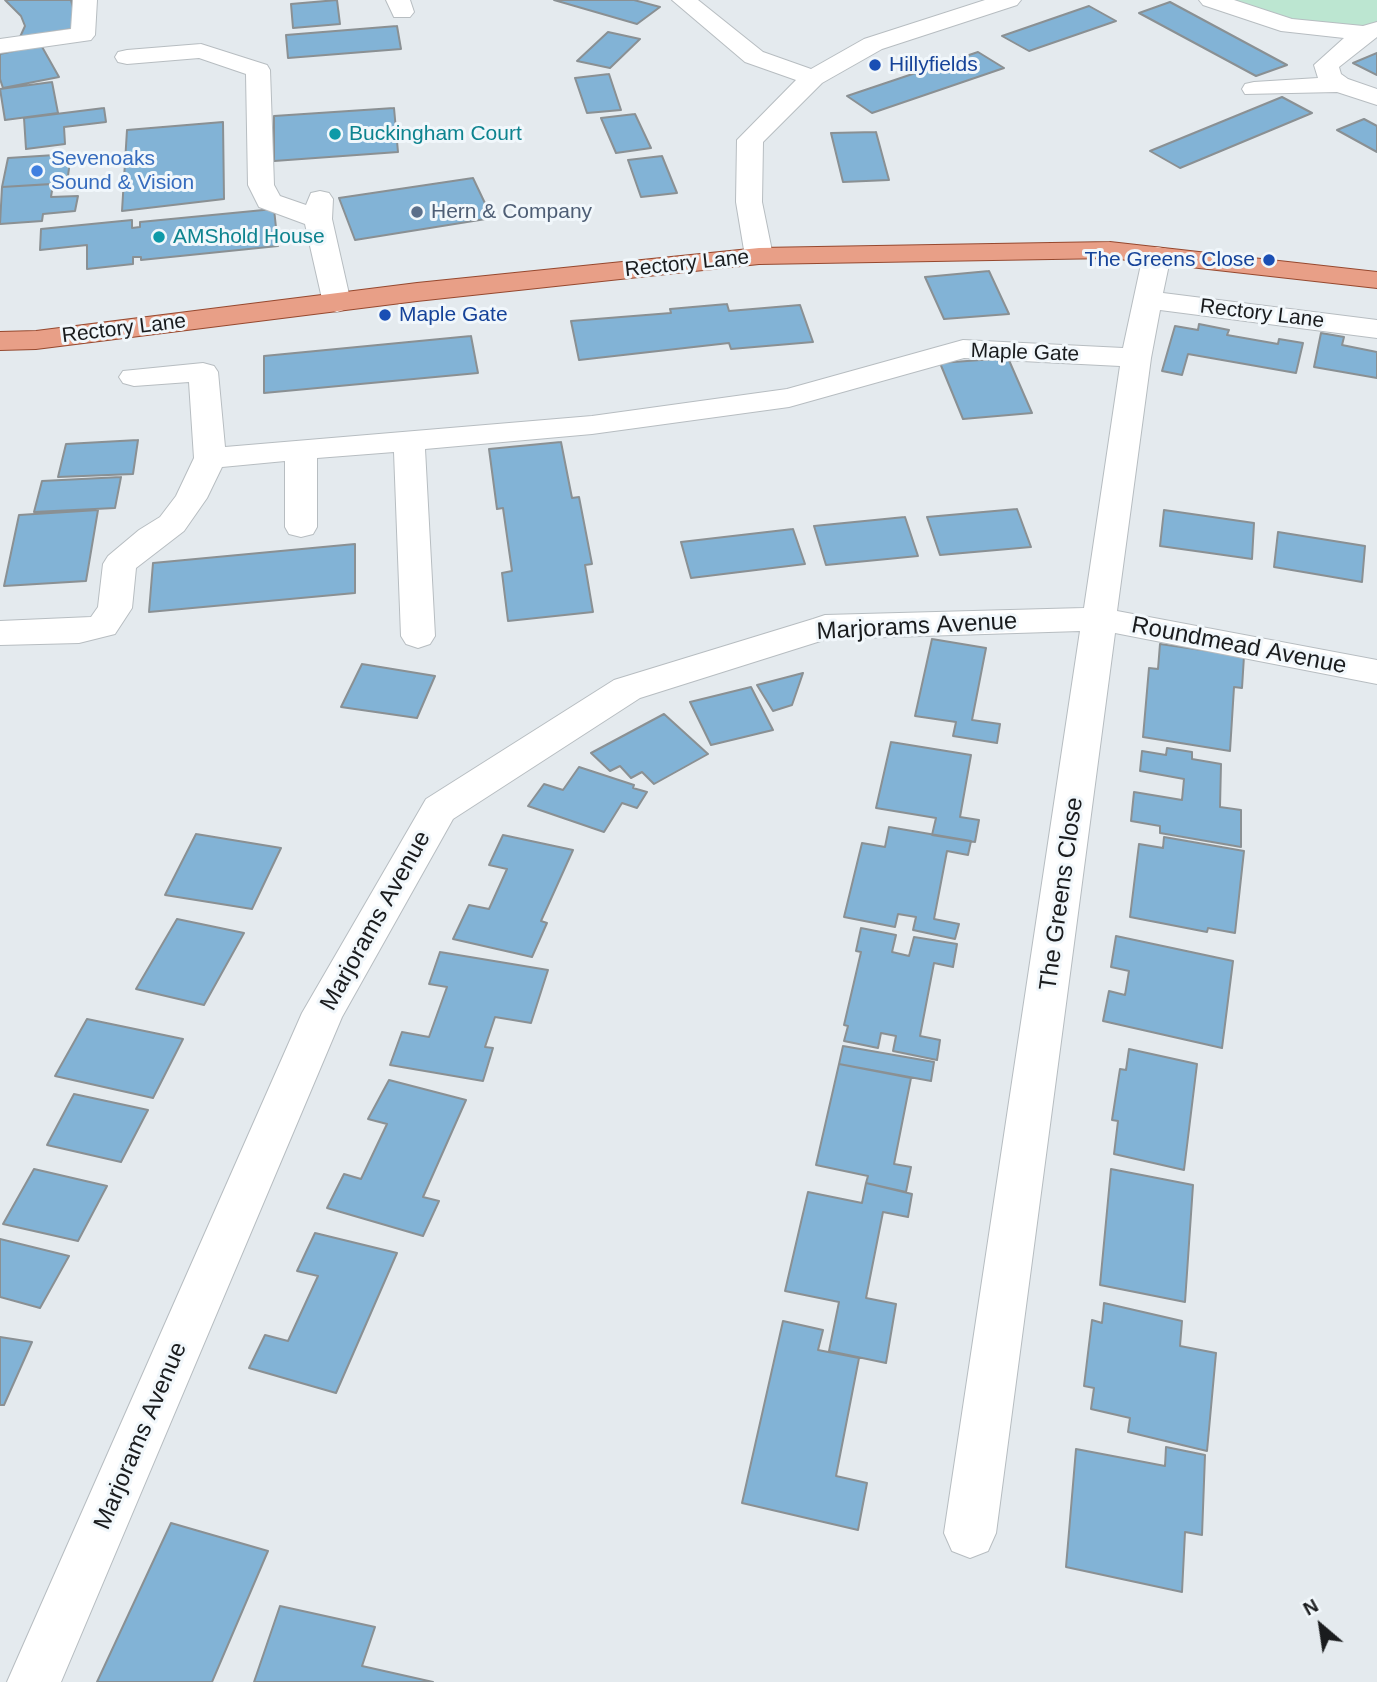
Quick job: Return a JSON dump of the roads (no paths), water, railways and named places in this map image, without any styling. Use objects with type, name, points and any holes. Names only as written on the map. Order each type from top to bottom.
[{"type":"main road","name":"Rectory Lane","points":[[0,341],[36,340],[759,256],[1110,250],[1377,280]]},
{"type":"street","points":[[4,38],[83,35],[85,0]]},
{"type":"street","points":[[684,0],[754,57],[813,78]]},
{"type":"street","points":[[759,256],[749,202],[750,140],[813,78],[873,44],[1009,0]]},
{"type":"street","points":[[1211,0],[1289,26],[1371,31]]},
{"type":"street","points":[[1339,85],[1330,78],[1326,65],[1371,31]]},
{"type":"street","points":[[128,57],[201,51],[258,70],[261,185],[269,201],[319,209],[337,303]]},
{"type":"street","points":[[1254,89],[1339,85],[1377,97]]},
{"type":"street","name":"The Greens Close","points":[[970,1534],[1136,358],[1157,255]]},
{"type":"street","name":"Rectory Lane","points":[[1147,300],[1377,329]]},
{"type":"street","name":"Maple Gate","points":[[210,458],[592,425],[789,398],[963,349],[1136,358]]},
{"type":"street","points":[[0,633],[79,631],[103,626],[115,608],[120,564],[183,512],[210,458],[203,372],[134,377]]},
{"type":"street","points":[[409,442],[418,636]]},
{"type":"street","points":[[301,527],[302,450]]},
{"type":"street","name":"Roundmead Avenue","points":[[1101,619],[1377,672]]},
{"type":"street","name":"Marjorams Avenue","points":[[34,1682],[323,1013],[439,809],[626,689],[825,627],[1101,619]]},
{"type":"place","name":"Hillyfields","points":[[875,65]]},
{"type":"place","name":"Buckingham Court","points":[[335,134]]},
{"type":"place","name":"Sevenoaks Sound & Vision","points":[[37,171]]},
{"type":"place","name":"Hern & Company","points":[[417,212]]},
{"type":"place","name":"AMShold House","points":[[159,237]]},
{"type":"place","name":"The Greens Close","points":[[1269,260]]},
{"type":"place","name":"Maple Gate","points":[[385,315]]}]
